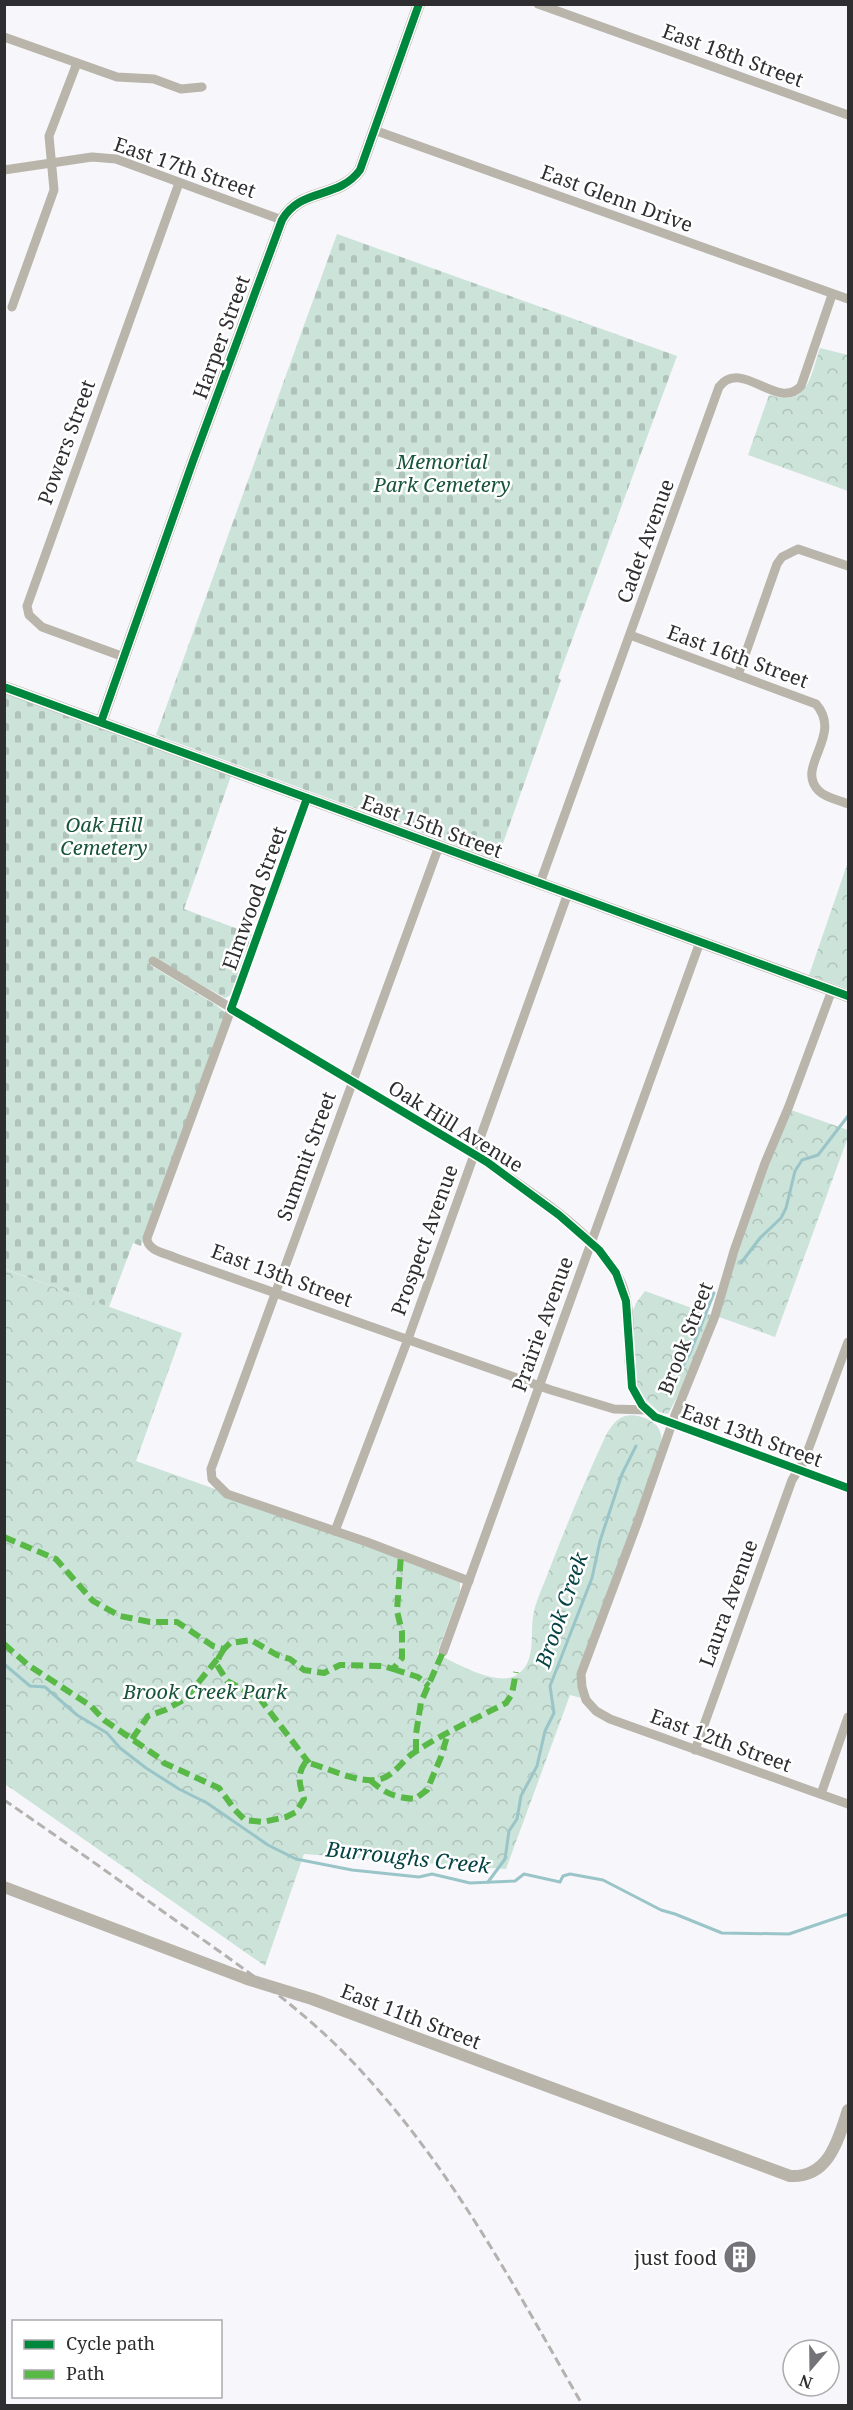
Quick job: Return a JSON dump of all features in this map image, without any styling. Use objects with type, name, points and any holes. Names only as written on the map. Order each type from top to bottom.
[{"type":"street","name":"Harper Street","points":[[101,723],[193,461],[282,220],[296,203],[337,189],[354,178],[360,170],[419,4]]},
{"type":"street","name":"East 18th Street","points":[[538,4],[849,115]]},
{"type":"street","points":[[4,37],[117,78],[154,79],[181,89],[202,87]]},
{"type":"street","points":[[12,307],[51,199],[54,183],[50,136],[77,63]]},
{"type":"street","name":"East Glenn Drive","points":[[374,130],[849,300]]},
{"type":"street","name":"East 17th Street","points":[[4,170],[92,157],[116,159],[282,220]]},
{"type":"street","name":"Powers Street","points":[[124,657],[42,627],[29,615],[27,606],[179,183]]},
{"type":"street","name":"Cadet Avenue","points":[[540,883],[719,387],[724,380],[731,377],[740,378],[779,393],[788,394],[796,391],[801,386],[832,295]]},
{"type":"street","points":[[738,675],[777,564],[782,557],[798,549],[849,566]]},
{"type":"street","name":"East 16th Street","points":[[630,635],[816,704],[825,716],[825,733],[812,769],[813,782],[819,792],[849,804]]},
{"type":"street","name":"East 15th Street","points":[[4,687],[849,996]]},
{"type":"street","name":"Elmwood Street","points":[[147,1243],[307,798]]},
{"type":"street","name":"Summit Street","points":[[335,1531],[227,1494],[212,1479],[212,1462],[439,846]]},
{"type":"street","name":"Prospect Avenue","points":[[335,1531],[408,1339],[568,893]]},
{"type":"street","name":"Prairie Avenue","points":[[443,1652],[700,942]]},
{"type":"street","name":"Oak Hill Avenue","points":[[153,961],[473,1154],[530,1192],[591,1243],[608,1260],[622,1285],[627,1308],[630,1376],[636,1398],[646,1410]]},
{"type":"street","name":"Brook Street","points":[[586,1700],[581,1674],[672,1423],[719,1305],[734,1251],[765,1163],[832,990]]},
{"type":"street","name":"East 13th Street","points":[[147,1243],[150,1247],[176,1258],[540,1386],[614,1409],[646,1410],[655,1417],[849,1488]]},
{"type":"street","name":"Laura Avenue","points":[[695,1750],[775,1525],[792,1480],[806,1459],[849,1342]]},
{"type":"street","points":[[335,1531],[469,1581]]},
{"type":"street","name":"East 12th Street","points":[[586,1700],[596,1711],[610,1719],[849,1804]]},
{"type":"street","points":[[821,1794],[849,1717]]},
{"type":"street","name":"East 11th Street","points":[[4,1887],[247,1979],[312,1999],[790,2176],[805,2175],[828,2160],[848,2112]]},
{"type":"green space","name":"Memorial Park Cemetery","points":[[337,234],[677,356],[558,678],[561,680],[497,860],[156,735]]},
{"type":"green space","points":[[820,348],[848,355],[848,491],[748,455],[769,395],[782,398],[800,393],[810,379]]},
{"type":"green space","name":"Oak Hill Cemetery","points":[[4,693],[231,776],[184,909],[254,935],[231,995],[225,998],[154,958],[150,965],[226,1013],[141,1246],[133,1243],[109,1307],[5,1269]]},
{"type":"green space","points":[[848,862],[848,989],[809,975]]},
{"type":"green space","points":[[791,1110],[848,1130],[848,1137],[775,1337],[719,1317],[736,1259]]},
{"type":"green space","name":"Brook Creek Park","points":[[4,1269],[182,1333],[136,1461],[215,1489],[227,1497],[372,1547],[460,1582],[460,1591],[437,1654],[487,1676],[507,1678],[515,1676],[527,1664],[530,1657],[533,1617],[537,1600],[576,1502],[607,1433],[622,1417],[630,1415],[647,1419],[656,1426],[661,1438],[657,1459],[578,1671],[577,1681],[581,1698],[570,1695],[506,1869],[304,1854],[265,1966],[5,1784]]},
{"type":"green space","points":[[645,1291],[711,1315],[683,1386],[668,1414],[659,1412],[646,1400],[639,1389],[634,1373],[632,1313]]},
{"type":"waterway","name":"Brook Creek","points":[[741,1263],[760,1238],[781,1218],[786,1208],[795,1171],[802,1160],[818,1155],[848,1116]]},
{"type":"waterway","name":"Brook Creek","points":[[667,1394],[690,1353],[714,1293]]},
{"type":"waterway","name":"Brook Creek","points":[[488,1882],[505,1859],[509,1831],[517,1819],[521,1796],[537,1766],[545,1731],[554,1713],[550,1686],[592,1578],[600,1541],[622,1474],[636,1446]]},
{"type":"waterway","name":"Burroughs Creek","points":[[4,1664],[30,1686],[45,1687],[77,1715],[107,1733],[120,1748],[146,1768],[207,1803],[268,1845],[296,1859],[352,1870],[419,1877],[432,1874],[470,1883],[515,1881],[524,1874],[560,1882],[563,1876],[570,1874],[603,1880],[661,1910],[722,1933],[789,1934],[848,1914]]},
{"type":"railway","points":[[4,1800],[246,1970],[287,2002],[345,2054],[382,2094],[446,2178],[503,2267],[583,2406]]},
{"type":"marked path","points":[[4,1537],[56,1559],[93,1601],[120,1616],[150,1622],[177,1622],[213,1646],[224,1649],[230,1643],[251,1640],[277,1655],[290,1659],[304,1670],[324,1673],[340,1665],[383,1666],[393,1669],[402,1658],[402,1632],[397,1611],[401,1555]]},
{"type":"marked path","points":[[4,1644],[28,1665],[91,1706],[104,1720],[164,1763],[219,1788],[245,1820],[263,1822],[286,1817],[296,1812],[304,1799],[300,1776],[305,1763],[359,1779],[382,1779],[423,1747],[506,1703],[512,1694],[516,1672]]},
{"type":"marked path","points":[[224,1649],[217,1665],[227,1681],[260,1699],[309,1763]]},
{"type":"marked path","points":[[416,1751],[421,1702],[443,1652]]},
{"type":"marked path","points":[[132,1739],[148,1716],[185,1699],[219,1657]]},
{"type":"marked path","points":[[393,1669],[418,1677],[429,1686]]},
{"type":"marked path","points":[[370,1780],[390,1794],[415,1799],[427,1790],[448,1733]]},
{"type":"cycle path","points":[[101,722],[193,461],[282,220],[299,202],[341,186],[360,170],[419,4]]},
{"type":"cycle path","points":[[4,687],[848,996]]},
{"type":"cycle path","points":[[307,798],[231,1009],[487,1162],[559,1215],[599,1250],[616,1273],[626,1301],[632,1387],[642,1405],[655,1417],[848,1488]]},
{"type":"place","name":"just food","points":[[740,2257]]}]
